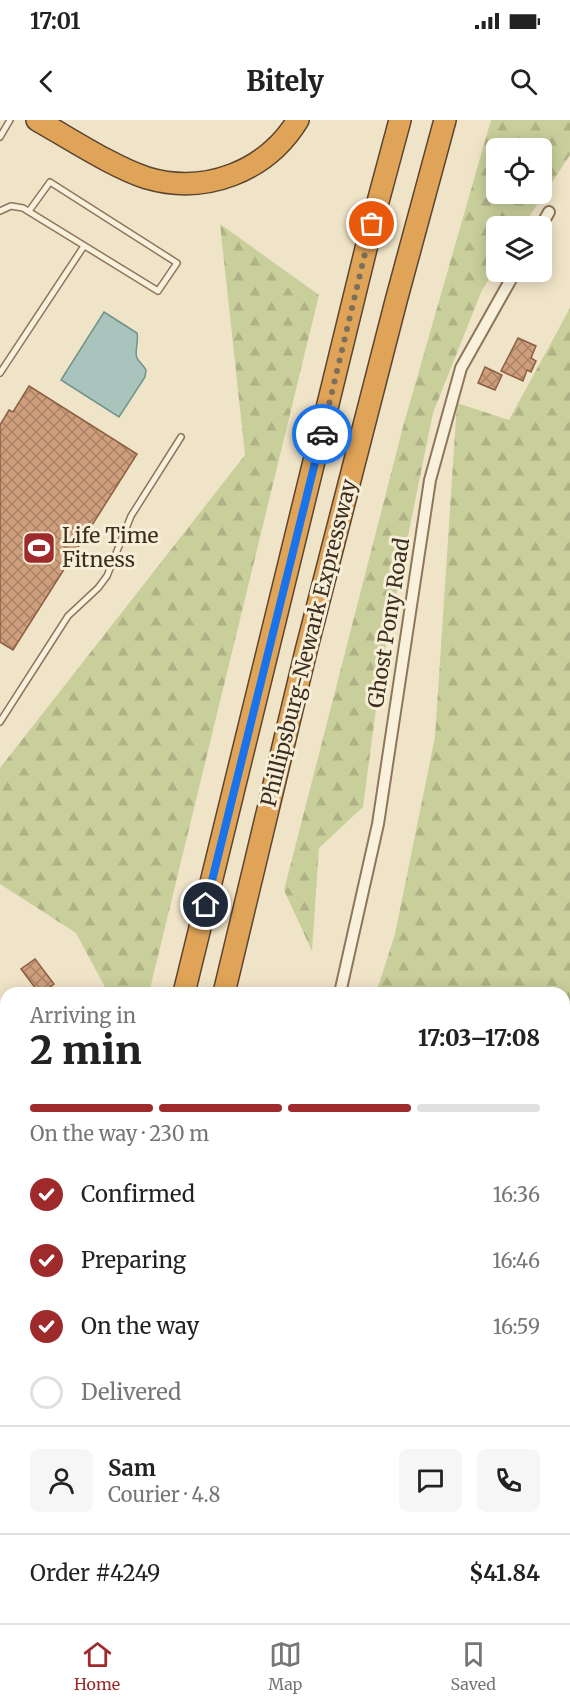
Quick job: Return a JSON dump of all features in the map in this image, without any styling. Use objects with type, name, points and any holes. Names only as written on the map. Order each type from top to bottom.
[{"type":"highway","points":[[37,120],[93,152],[144,177],[190,184],[235,175],[257,164],[291,132],[298,120]]},
{"type":"highway","name":"Phillipsburg-Newark Expressway","points":[[185,987],[372,224],[400,120]]},
{"type":"highway","name":"Phillipsburg-Newark Expressway","points":[[225,987],[306,651],[445,120]]},
{"type":"highway","points":[[236,987],[240,927]]},
{"type":"street","points":[[547,216],[549,212]]},
{"type":"street","name":"Ghost Pony Road","points":[[341,987],[378,824],[430,480],[461,368],[509,282]]},
{"type":"lane","points":[[0,137],[10,120]]},
{"type":"lane","points":[[0,211],[18,206],[29,211],[158,291],[177,263],[50,182],[29,211]]},
{"type":"lane","points":[[0,373],[84,246]]},
{"type":"lane","points":[[0,722],[68,616],[98,588],[107,576],[131,516],[181,437]]},
{"type":"green space","points":[[491,120],[570,120],[570,155],[552,182],[552,138],[486,138],[486,204],[538,204],[530,216],[486,216],[487,282],[433,413],[382,664],[363,807],[319,848],[312,951],[284,890],[404,423]]},
{"type":"green space","points":[[220,224],[319,295],[150,987],[105,987],[76,933],[0,884],[0,768],[245,455]]},
{"type":"green space","points":[[570,308],[570,987],[378,987],[395,934],[435,737],[457,403],[509,420]]},
{"type":"water","points":[[104,312],[137,333],[136,356],[146,370],[145,377],[119,417],[61,380]]},
{"type":"building","points":[[518,338],[536,346],[531,358],[536,361],[531,372],[527,370],[523,381],[501,371]]},
{"type":"building","points":[[485,367],[502,375],[495,390],[478,383]]},
{"type":"building","name":"Life Time Fitness","points":[[29,386],[137,454],[13,650],[0,642],[0,425],[9,410],[13,412]]},
{"type":"building","points":[[35,959],[54,984],[50,987],[34,987],[21,969]]},
{"type":"way so far","points":[[322,434],[372,224]]},
{"type":"place","name":"Life Time Fitness","points":[[39,548]]},
{"type":"route","points":[[206,905],[322,434]]}]
